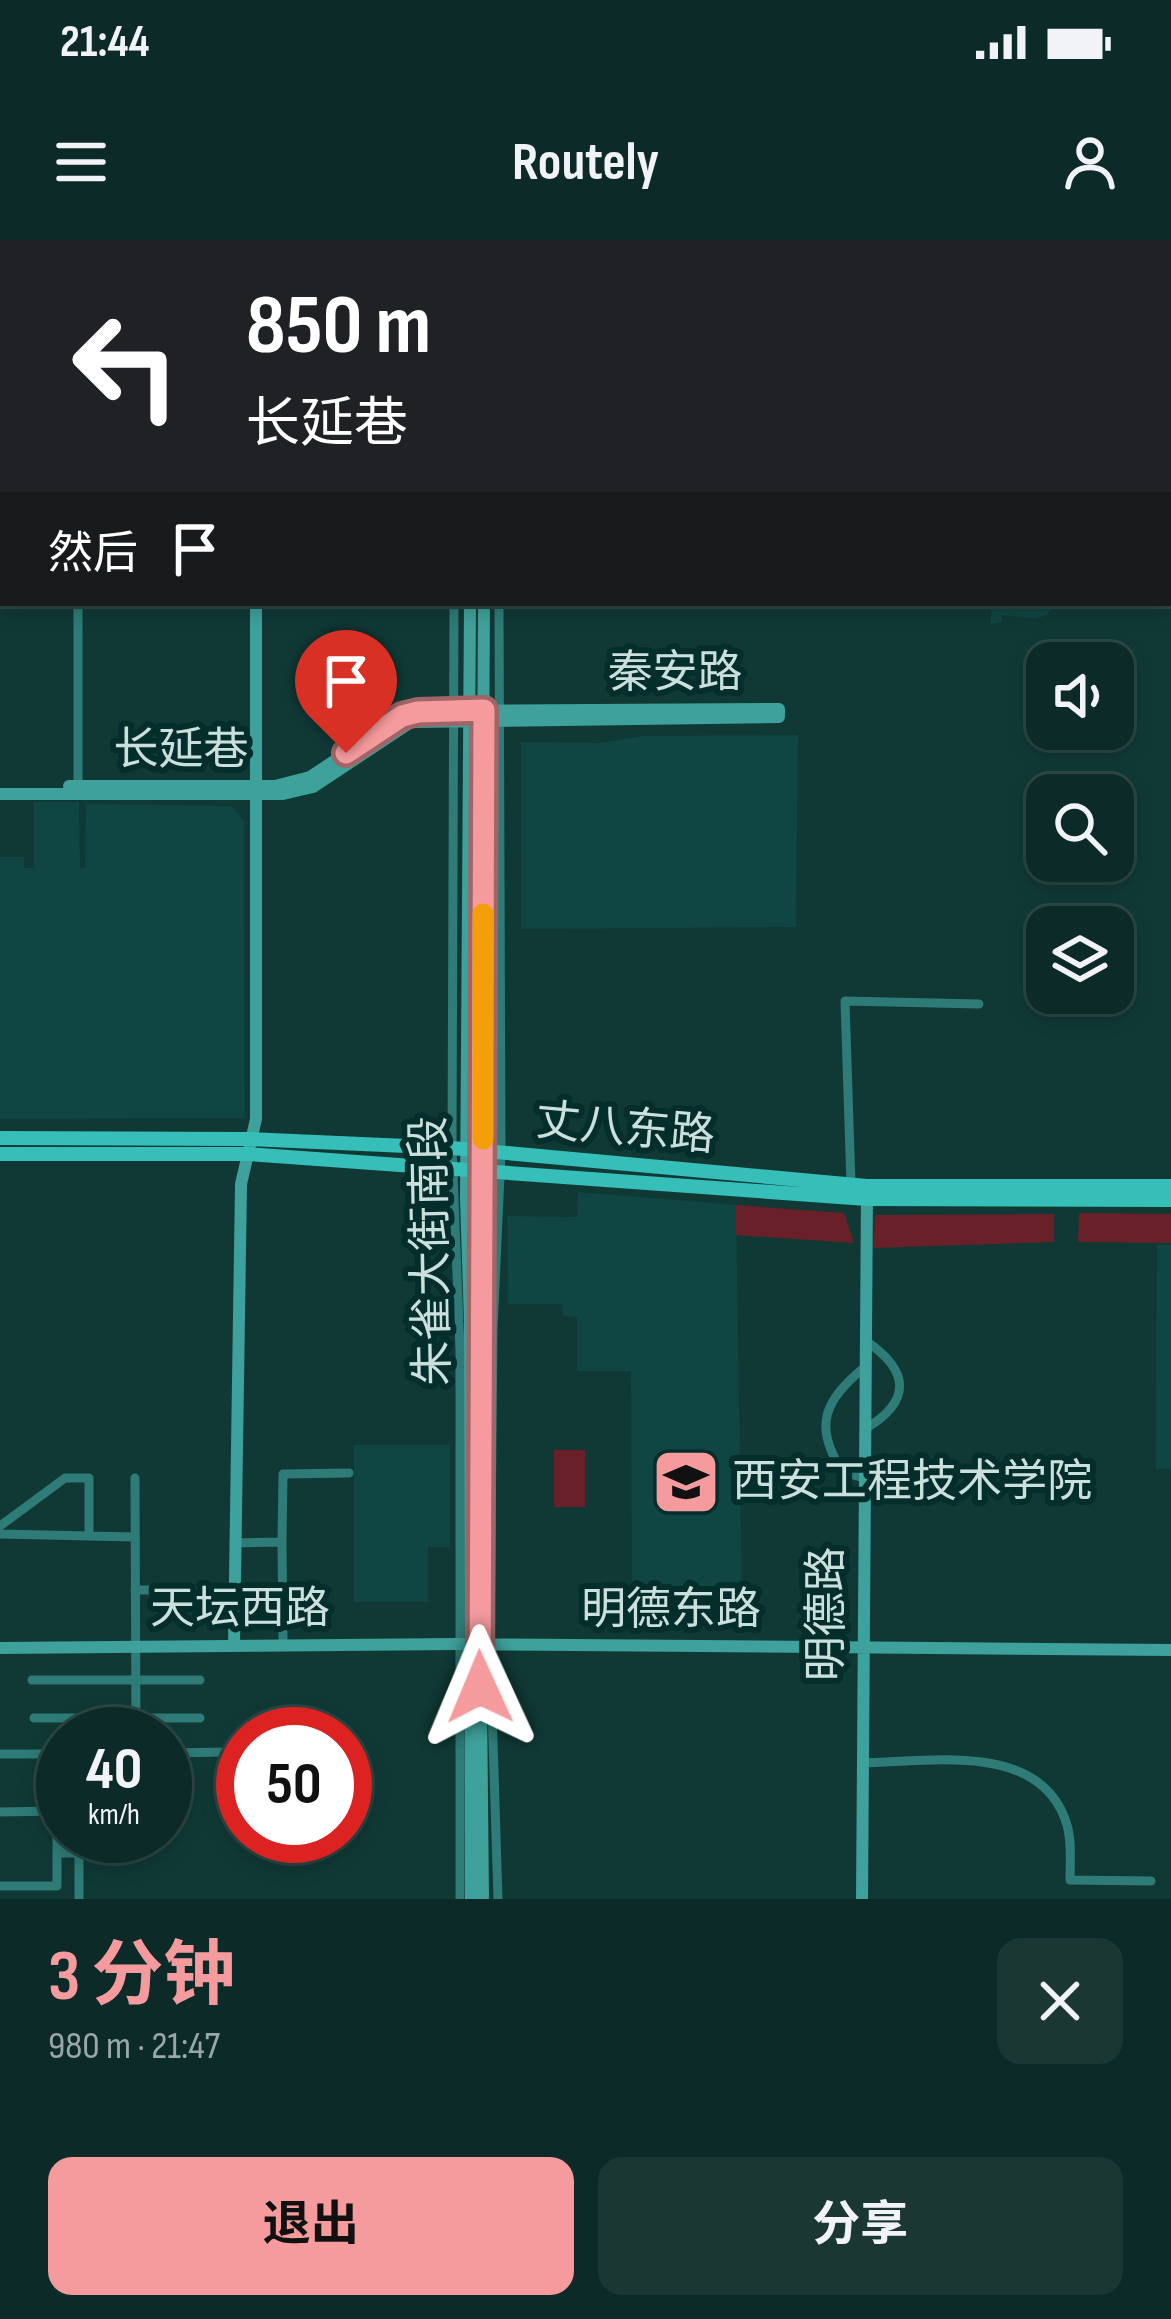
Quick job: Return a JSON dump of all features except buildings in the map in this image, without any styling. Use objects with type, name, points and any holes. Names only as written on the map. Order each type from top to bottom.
[{"type":"main road","name":"丈八东路","points":[[0,1138],[467,1150],[862,1190],[1171,1186]]},
{"type":"main road","name":"丈八东路","points":[[0,1154],[249,1146],[500,1172],[1171,1200]]},
{"type":"street","points":[[78,606],[78,786]]},
{"type":"street","points":[[234,1645],[241,1184],[256,1120],[256,606]]},
{"type":"street","points":[[455,606],[477,715],[501,1154],[460,1899]]},
{"type":"street","name":"朱雀大街南段","points":[[470,606],[477,715]]},
{"type":"street","name":"朱雀大街南段","points":[[483,1899],[467,1150],[484,606]]},
{"type":"street","points":[[467,1150],[477,715],[498,606]]},
{"type":"street","name":"秦安路","points":[[779,709],[779,717],[477,715],[779,709]]},
{"type":"street","name":"长延巷","points":[[0,790],[78,786],[283,794],[313,787],[411,722],[477,715]]},
{"type":"street","name":"长延巷","points":[[0,790],[256,791]]},
{"type":"street","points":[[862,1190],[845,1000],[979,1004]]},
{"type":"street","name":"明德路","points":[[862,1190],[866,1341],[862,1899]]},
{"type":"street","points":[[865,1429],[885,1417],[899,1388],[890,1357],[866,1341]]},
{"type":"street","points":[[864,1478],[843,1472],[830,1453],[826,1431],[827,1410],[836,1392],[865,1367]]},
{"type":"street","points":[[283,1639],[283,1474],[349,1473]]},
{"type":"street","points":[[0,1530],[65,1478],[89,1478],[89,1536]]},
{"type":"street","points":[[135,1478],[136,1707]]},
{"type":"street","points":[[0,1530],[135,1537]]},
{"type":"street","points":[[234,1544],[282,1543]]},
{"type":"street","points":[[135,1590],[193,1590]]},
{"type":"street","points":[[474,1645],[498,1899]]},
{"type":"street","name":"朱雀大街南段","points":[[471,1899],[474,1645]]},
{"type":"street","name":"天坛西路","points":[[0,1648],[474,1645]]},
{"type":"street","name":"明德东路","points":[[474,1645],[1171,1650]]},
{"type":"street","points":[[32,1680],[200,1680]]},
{"type":"street","points":[[192,1718],[200,1718]]},
{"type":"street","points":[[0,1754],[36,1754]]},
{"type":"street","points":[[862,1763],[981,1762],[1010,1767],[1039,1781],[1066,1819],[1070,1880],[1151,1880]]},
{"type":"street","points":[[0,1811],[57,1811],[57,1886],[0,1886]]},
{"type":"street","points":[[79,1899],[80,1863]]},
{"type":"shaded area","points":[[991,606],[1054,606],[1035,619],[1002,615],[1002,622],[991,624]]},
{"type":"shaded area","points":[[798,735],[796,927],[521,929],[521,742]]},
{"type":"shaded area","points":[[34,802],[79,802],[80,868],[85,867],[86,804],[232,806],[244,821],[245,1118],[0,1119],[0,857],[24,857],[24,868],[34,868]]},
{"type":"shaded area","name":"西安工程技术学院","points":[[578,1192],[736,1205],[742,1594],[632,1595],[631,1371],[577,1371],[577,1317],[563,1316],[562,1304],[508,1304],[507,1216],[577,1217]]},
{"type":"shaded area","points":[[736,1205],[844,1213],[854,1243],[736,1235]]},
{"type":"shaded area","points":[[1079,1213],[1171,1214],[1171,1243],[1078,1242]]},
{"type":"shaded area","points":[[1054,1214],[1054,1242],[873,1248],[875,1215]]},
{"type":"shaded area","points":[[1157,1245],[1171,1245],[1171,1469],[1156,1469]]},
{"type":"shaded area","points":[[354,1445],[450,1445],[450,1547],[428,1547],[428,1602],[354,1602]]},
{"type":"shaded area","points":[[554,1450],[585,1450],[585,1507],[554,1507]]},
{"type":"slow traffic","points":[[483,914],[483,1139]]},
{"type":"place","name":"西安工程技术学院","points":[[686,1482]]},
{"type":"route","points":[[346,753],[402,716],[484,710],[480,1687]]}]
